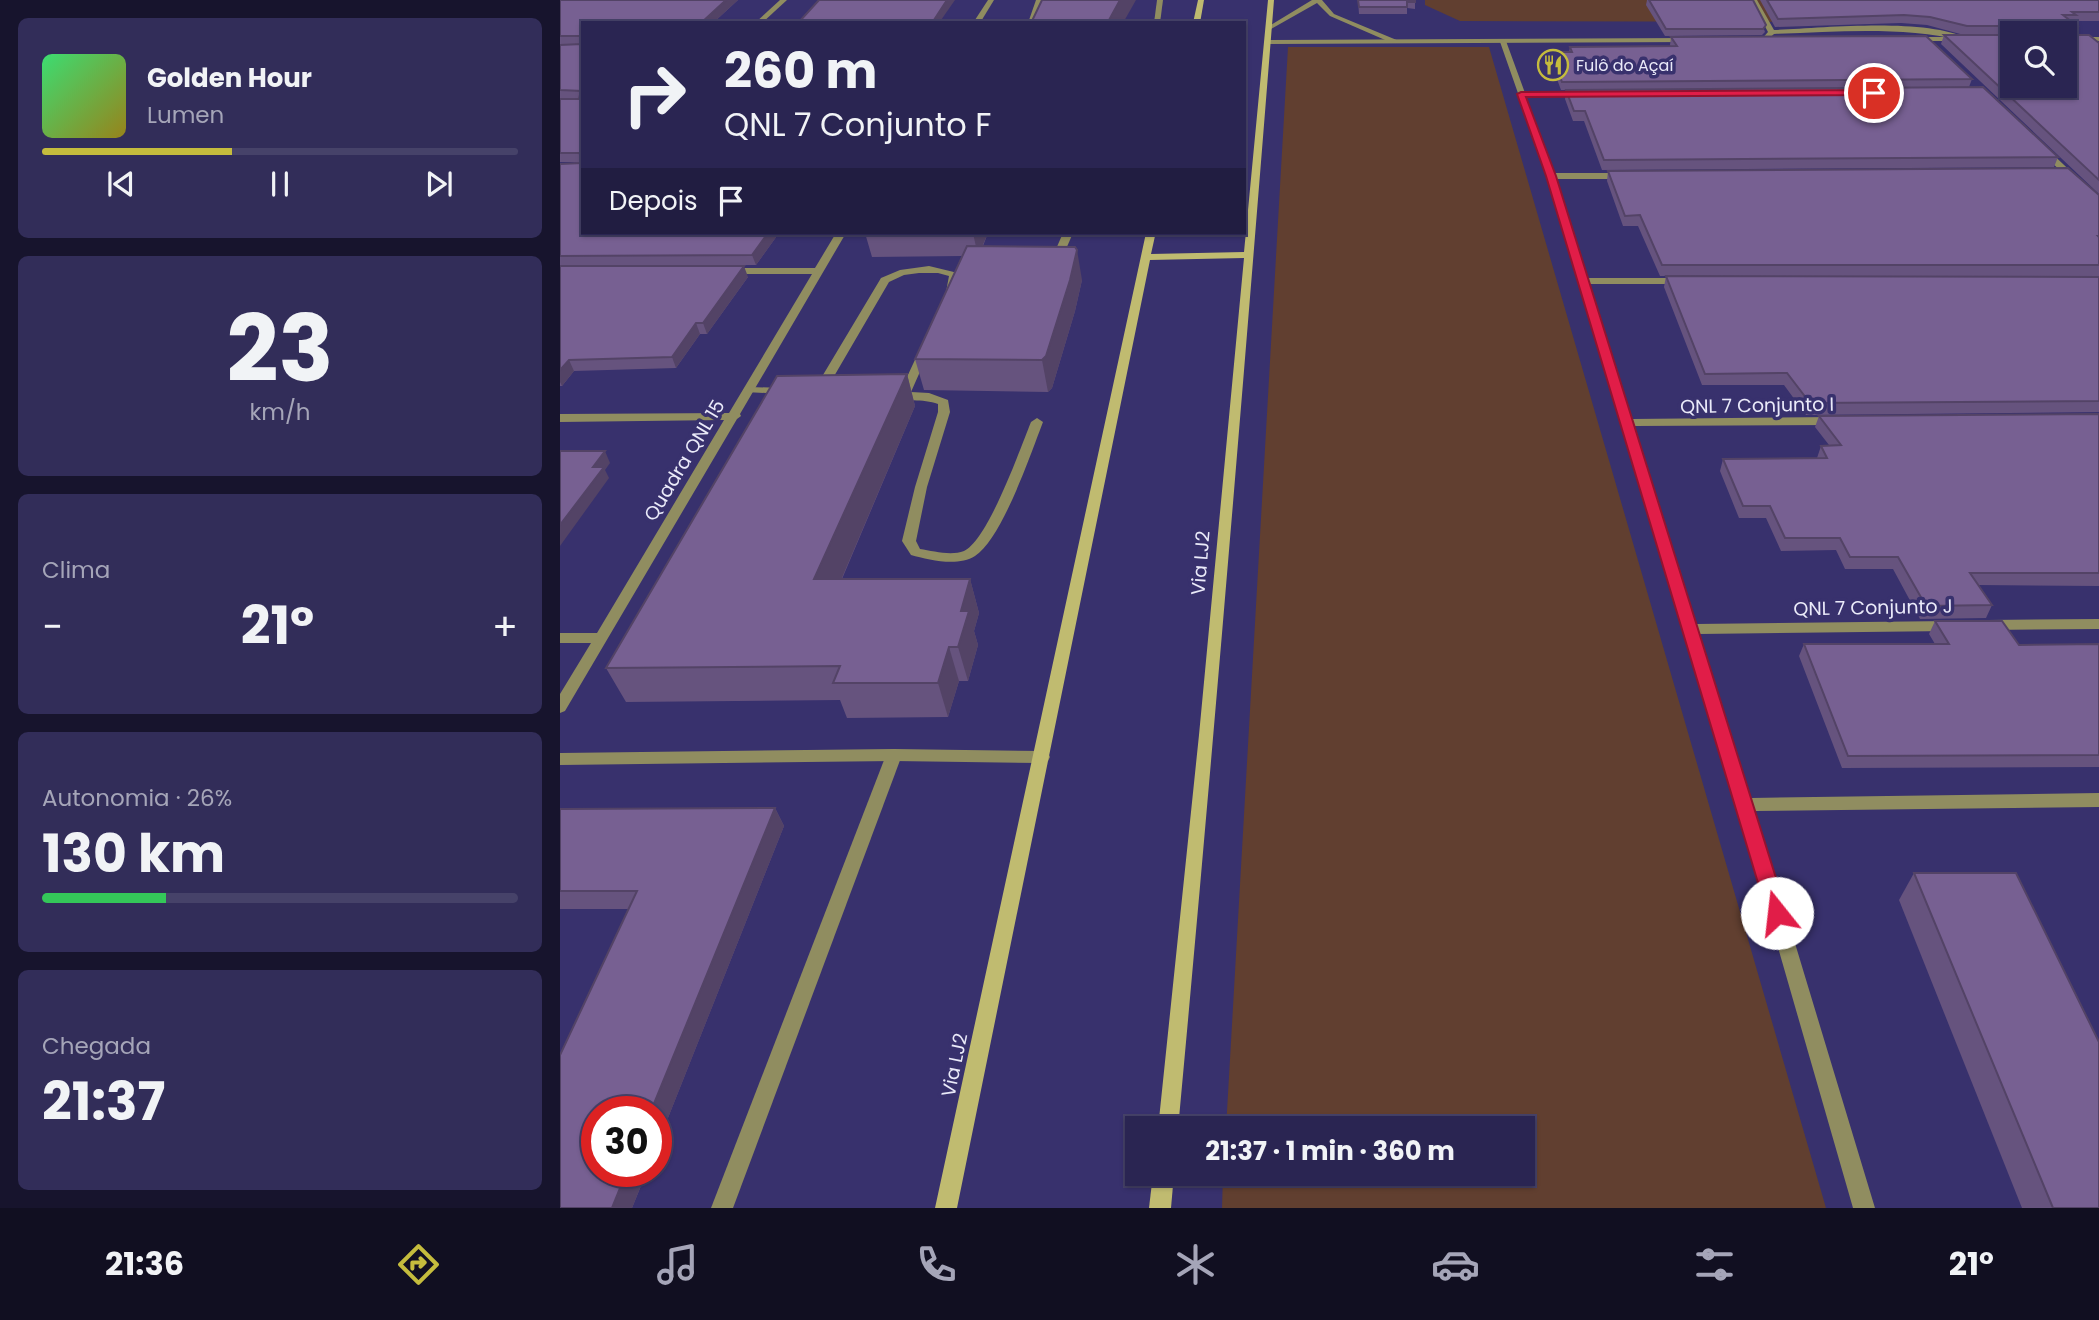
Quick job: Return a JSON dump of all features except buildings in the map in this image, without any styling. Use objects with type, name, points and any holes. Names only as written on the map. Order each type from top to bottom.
[{"type":"main road","points":[[1196,21],[1201,0]]},
{"type":"main road","name":"Via LJ2","points":[[1169,1116],[1250,256],[1248,232],[1271,0]]},
{"type":"main road","name":"Via LJ2","points":[[946,1208],[1151,235]]},
{"type":"main road","points":[[1148,257],[1250,256]]},
{"type":"main road","points":[[1160,1208],[1163,1186]]},
{"type":"street","points":[[760,21],[784,0]]},
{"type":"street","points":[[977,21],[992,0]]},
{"type":"street","points":[[1032,21],[1039,0]]},
{"type":"street","points":[[1157,21],[1160,0]]},
{"type":"street","points":[[1269,35],[1318,0],[1332,15],[1395,41]]},
{"type":"street","points":[[1754,0],[1772,32]]},
{"type":"street","points":[[1765,40],[1772,32],[1918,30],[1964,39]]},
{"type":"street","points":[[1269,35],[1395,41],[1695,40]]},
{"type":"street","points":[[1927,39],[1936,48]]},
{"type":"street","points":[[1900,40],[1976,39]]},
{"type":"street","points":[[2077,39],[2099,39]]},
{"type":"street","points":[[1755,40],[1819,40]]},
{"type":"street","points":[[1502,41],[1551,176],[1745,805],[1864,1208]]},
{"type":"street","points":[[1521,94],[1591,94]]},
{"type":"street","points":[[2038,146],[2099,202]]},
{"type":"street","points":[[2052,173],[2066,173]]},
{"type":"street","points":[[1551,176],[1635,176]]},
{"type":"street","name":"Quadra QNL 15","points":[[560,707],[735,416],[816,271],[840,235]]},
{"type":"street","points":[[1061,249],[1067,235]]},
{"type":"street","points":[[708,271],[816,271]]},
{"type":"street","points":[[749,390],[814,392],[885,280],[894,274],[946,271],[954,275],[954,285],[943,309]]},
{"type":"street","points":[[1582,281],[1694,281]]},
{"type":"street","points":[[904,396],[932,334]]},
{"type":"street","points":[[880,395],[929,396],[944,402],[944,412],[921,487],[909,541],[916,552],[936,556],[969,554],[977,547],[1001,509],[1037,422]]},
{"type":"street","points":[[560,418],[735,416]]},
{"type":"street","name":"QNL 7 Conjunto I","points":[[1626,424],[1849,421]]},
{"type":"street","name":"QNL 7 Conjunto J","points":[[1689,629],[2099,624]]},
{"type":"street","points":[[560,638],[601,638]]},
{"type":"street","points":[[722,1208],[894,755]]},
{"type":"street","points":[[560,759],[894,755],[1042,757]]},
{"type":"street","points":[[1745,805],[2099,800]]},
{"type":"shaded area","points":[[1425,0],[1916,0],[1940,22],[1460,21],[1425,5]]},
{"type":"shaded area","points":[[1288,47],[1489,47],[1826,1208],[1222,1208],[1223,1186],[1535,1186],[1535,1116],[1227,1116]]},
{"type":"place","name":"Fulô do Açaí","points":[[1553,65]]},
{"type":"route","points":[[1777,913],[1551,176],[1521,94],[1874,93]]}]
